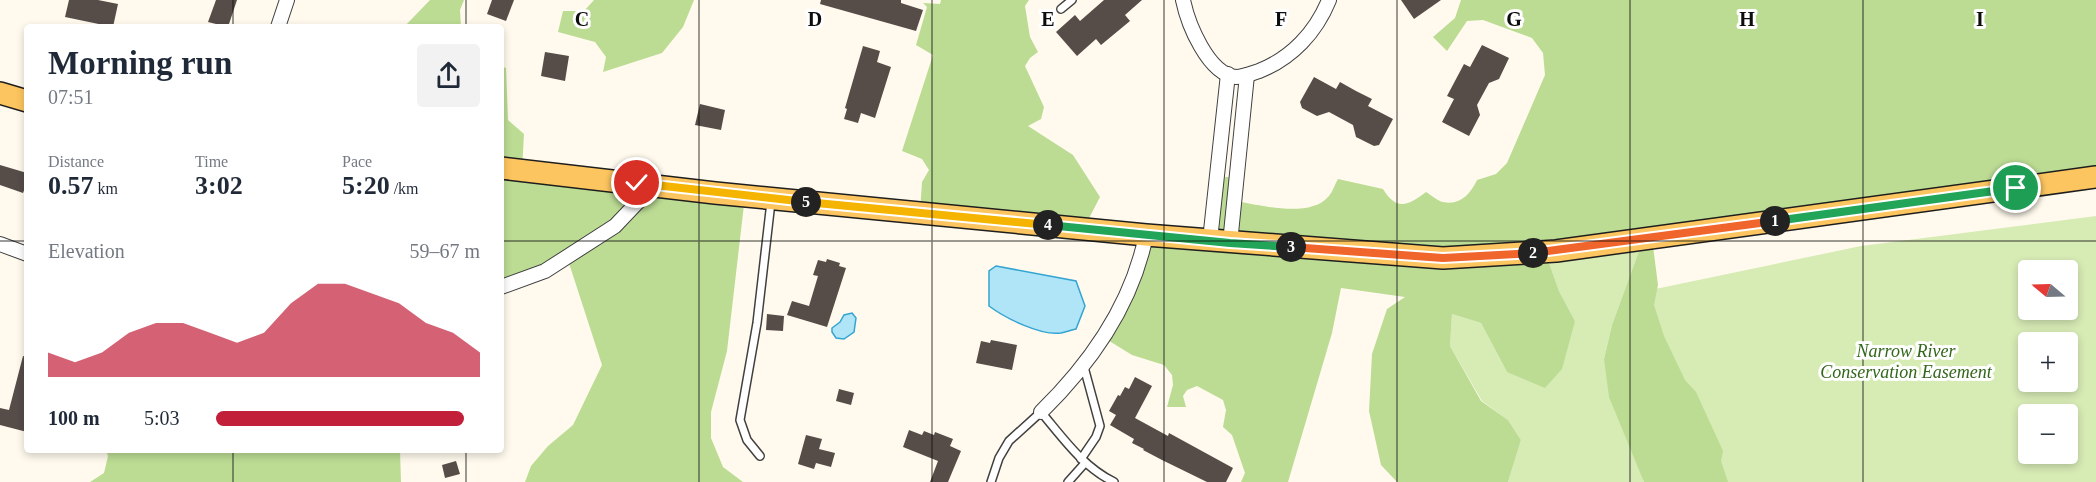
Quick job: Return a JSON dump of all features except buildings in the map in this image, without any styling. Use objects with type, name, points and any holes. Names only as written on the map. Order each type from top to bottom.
[{"type":"main road","points":[[0,93],[24,100]]},
{"type":"main road","points":[[504,168],[772,198],[1146,235],[1443,258],[1556,251],[2096,177]]},
{"type":"street","points":[[279,24],[287,0]]},
{"type":"street","points":[[1183,0],[1191,29],[1199,45],[1212,62],[1228,74],[1237,77],[1267,68],[1308,38],[1323,15],[1329,0]]},
{"type":"street","points":[[1220,242],[1218,175],[1228,74]]},
{"type":"street","points":[[1220,242],[1237,177],[1247,75]]},
{"type":"street","points":[[1218,175],[1237,177]]},
{"type":"street","points":[[504,286],[545,271],[615,226],[654,185]]},
{"type":"street","points":[[1041,412],[1083,365],[1112,323],[1141,263],[1146,235]]},
{"type":"street","points":[[0,244],[24,253]]},
{"type":"lane","points":[[1061,9],[1072,0]]},
{"type":"lane","points":[[760,456],[747,440],[740,420],[757,323],[772,198]]},
{"type":"lane","points":[[1068,482],[1083,461],[1100,426],[1083,365]]},
{"type":"lane","points":[[991,482],[999,458],[1009,441],[1041,412],[1083,461],[1100,475],[1114,482]]},
{"type":"green space","points":[[430,0],[464,0],[460,10],[461,24],[407,24]]},
{"type":"green space","points":[[594,0],[694,0],[683,27],[662,53],[603,72],[606,57],[595,42],[558,32],[563,11],[584,11]]},
{"type":"green space","points":[[941,0],[1029,0],[1025,6],[1030,37],[1038,52],[1025,66],[1044,107],[1041,119],[1028,126],[1073,155],[1100,197],[1084,228],[920,212],[922,182],[929,170],[922,159],[902,151],[933,55],[916,45],[927,7],[923,3],[940,4]]},
{"type":"green space","points":[[1461,0],[2096,0],[2096,177],[1653,246],[1658,285],[1654,305],[1664,336],[1685,380],[1696,392],[1723,451],[1721,461],[1728,482],[1644,482],[1609,397],[1604,359],[1612,325],[1638,249],[1548,260],[1559,291],[1575,321],[1562,369],[1545,388],[1507,372],[1481,323],[1452,314],[1450,346],[1481,401],[1508,420],[1521,440],[1508,482],[1397,482],[1381,465],[1369,411],[1372,354],[1387,309],[1405,297],[1341,288],[1332,333],[1288,482],[1241,482],[1245,473],[1232,435],[1223,427],[1226,410],[1223,400],[1197,386],[1187,390],[1183,396],[1186,407],[1167,407],[1173,385],[1172,375],[1164,365],[1132,355],[1106,339],[1146,240],[1216,244],[1225,177],[1232,177],[1241,202],[1274,208],[1299,209],[1321,203],[1329,196],[1338,179],[1383,189],[1393,201],[1398,203],[1409,203],[1426,192],[1449,203],[1464,197],[1477,180],[1496,174],[1507,163],[1545,75],[1543,53],[1532,38],[1483,20],[1467,21],[1447,51],[1433,37],[1455,18]]},
{"type":"green space","points":[[504,67],[506,68],[508,120],[524,134],[522,170],[745,196],[727,351],[711,412],[711,438],[723,467],[743,482],[525,482],[531,466],[548,446],[573,425],[602,365],[568,260],[504,286]]},
{"type":"green space","name":"Narrow River Conservation Easement","points":[[2096,216],[2096,482],[1727,482],[1641,292],[1861,246]]},
{"type":"green space","points":[[1638,249],[1612,325],[1604,359],[1644,482],[1508,482],[1521,440],[1508,420],[1482,401],[1450,346],[1452,314],[1481,323],[1507,372],[1575,321],[1559,291],[1548,260]]},
{"type":"green space","points":[[107,453],[400,453],[401,482],[90,482],[104,473]]},
{"type":"water","points":[[996,266],[1076,281],[1085,306],[1076,329],[1061,333],[1044,332],[1014,321],[989,306],[989,271]]},
{"type":"water","points":[[852,313],[856,318],[854,332],[844,339],[836,338],[832,328],[840,322],[844,315]]},
{"type":"route","points":[[637,183],[715,193],[1230,243],[1443,258],[1556,251],[2016,188]]}]
